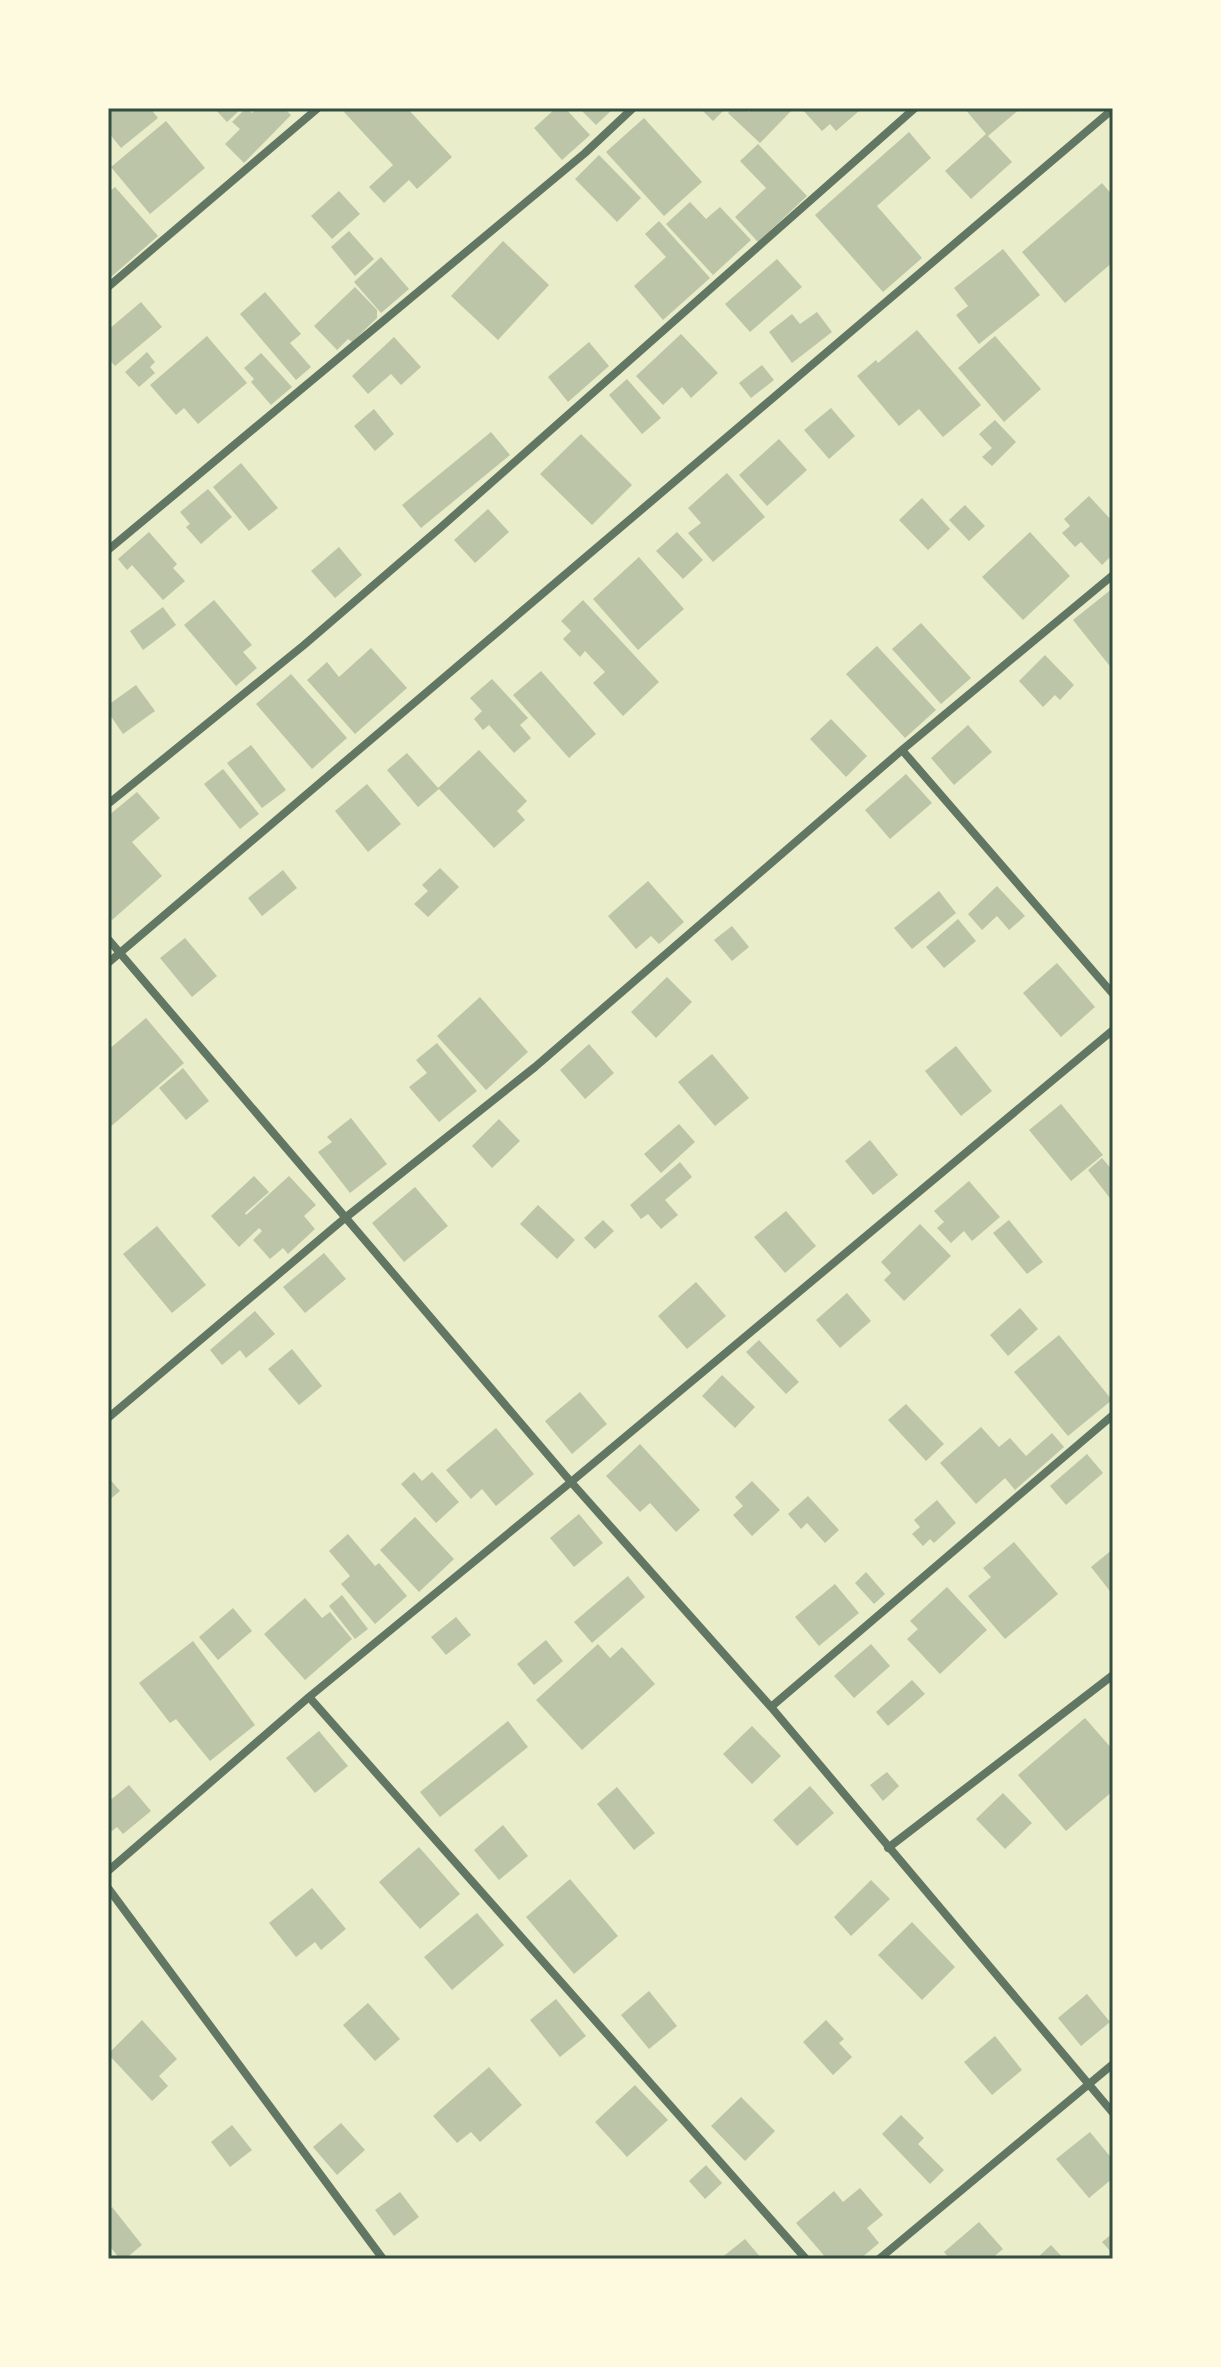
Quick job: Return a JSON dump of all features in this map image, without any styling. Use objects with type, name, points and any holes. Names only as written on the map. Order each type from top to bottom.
[{"type":"street","points":[[108,287],[318,108]]},
{"type":"street","points":[[108,550],[585,153],[633,108]]},
{"type":"street","points":[[108,804],[304,645],[440,528],[915,108]]},
{"type":"street","points":[[108,963],[1113,109]]},
{"type":"street","points":[[108,1418],[345,1218],[535,1067],[902,750],[1113,575]]},
{"type":"street","points":[[902,750],[1113,994]]},
{"type":"street","points":[[108,939],[571,1482],[771,1707],[1113,2113]]},
{"type":"street","points":[[108,1871],[309,1697],[1113,1030]]},
{"type":"street","points":[[771,1707],[1113,1415]]},
{"type":"street","points":[[888,1848],[1113,1675]]},
{"type":"street","points":[[309,1697],[806,2259]]},
{"type":"street","points":[[108,1888],[383,2259]]},
{"type":"street","points":[[879,2259],[1113,2064]]},
{"type":"building","points":[[108,108],[150,108],[158,118],[121,148],[108,132]]},
{"type":"building","points":[[214,108],[242,108],[227,122]]},
{"type":"building","points":[[246,108],[252,113],[257,108],[284,108],[291,115],[244,163],[225,144],[240,129],[232,122]]},
{"type":"building","points":[[348,108],[407,108],[452,157],[417,189],[409,180],[384,203],[369,187],[393,165],[344,112]]},
{"type":"building","points":[[556,108],[565,108],[590,135],[562,160],[534,128]]},
{"type":"building","points":[[579,108],[614,108],[596,125]]},
{"type":"building","points":[[700,108],[726,108],[713,121]]},
{"type":"building","points":[[733,108],[745,108],[749,112],[753,108],[794,108],[760,143],[728,113]]},
{"type":"building","points":[[801,108],[857,108],[859,111],[836,131],[830,124],[822,131]]},
{"type":"building","points":[[964,108],[1021,108],[988,136],[1012,162],[971,199],[945,171],[986,134]]},
{"type":"building","points":[[644,118],[702,182],[664,216],[606,152]]},
{"type":"building","points":[[166,121],[205,168],[150,214],[111,167]]},
{"type":"building","points":[[909,132],[931,158],[877,206],[922,258],[883,292],[815,215]]},
{"type":"building","points":[[758,144],[807,196],[758,242],[735,217],[766,188],[740,161]]},
{"type":"building","points":[[599,155],[641,198],[617,222],[575,179]]},
{"type":"building","points":[[1102,183],[1113,196],[1113,262],[1065,303],[1022,252]]},
{"type":"building","points":[[115,187],[158,236],[111,277],[108,273],[108,193]]},
{"type":"building","points":[[339,191],[360,214],[332,239],[311,216]]},
{"type":"building","points":[[690,202],[706,219],[720,207],[751,240],[713,275],[666,224]]},
{"type":"building","points":[[659,221],[710,278],[663,320],[634,286],[666,257],[645,234]]},
{"type":"building","points":[[349,231],[374,259],[355,276],[331,247]]},
{"type":"building","points":[[503,241],[549,285],[498,340],[451,296]]},
{"type":"building","points":[[1003,249],[1040,295],[979,344],[956,315],[968,306],[954,288]]},
{"type":"building","points":[[381,257],[409,289],[381,313],[354,282]]},
{"type":"building","points":[[777,259],[802,287],[750,332],[725,304]]},
{"type":"building","points":[[355,287],[377,310],[377,318],[352,342],[348,339],[337,350],[314,326]]},
{"type":"building","points":[[265,292],[301,334],[290,343],[311,367],[296,380],[240,314]]},
{"type":"building","points":[[141,302],[162,327],[115,366],[108,358],[108,330]]},
{"type":"building","points":[[817,312],[832,332],[792,363],[769,332],[792,314],[800,324]]},
{"type":"building","points":[[917,330],[981,405],[943,437],[919,409],[899,426],[857,376],[876,360],[878,363]]},
{"type":"building","points":[[681,334],[718,373],[691,398],[682,387],[663,405],[636,376]]},
{"type":"building","points":[[207,336],[247,383],[198,424],[184,408],[176,415],[150,385]]},
{"type":"building","points":[[995,336],[1041,389],[1004,422],[958,368]]},
{"type":"building","points":[[394,337],[421,367],[401,385],[391,374],[368,394],[352,376]]},
{"type":"building","points":[[589,342],[609,366],[568,402],[548,377]]},
{"type":"building","points":[[147,352],[155,362],[150,367],[155,373],[139,387],[125,372]]},
{"type":"building","points":[[261,353],[292,387],[271,405],[251,382],[254,379],[244,368]]},
{"type":"building","points":[[762,365],[774,380],[751,398],[739,383]]},
{"type":"building","points":[[627,379],[661,418],[642,434],[609,395]]},
{"type":"building","points":[[831,408],[855,436],[829,459],[804,430]]},
{"type":"building","points":[[374,409],[394,434],[375,451],[354,426]]},
{"type":"building","points":[[995,420],[1016,442],[992,466],[982,457],[992,448],[979,434]]},
{"type":"building","points":[[491,432],[510,455],[421,528],[402,505]]},
{"type":"building","points":[[581,434],[632,485],[592,525],[540,474]]},
{"type":"building","points":[[779,439],[807,470],[767,506],[739,475]]},
{"type":"building","points":[[241,463],[278,508],[249,531],[213,487]]},
{"type":"building","points":[[727,473],[765,517],[713,562],[688,533],[701,523],[688,508]]},
{"type":"building","points":[[208,489],[232,517],[201,544],[186,527],[190,524],[180,512]]},
{"type":"building","points":[[1089,496],[1113,522],[1113,554],[1102,565],[1081,542],[1075,547],[1062,533],[1070,526],[1064,519]]},
{"type":"building","points":[[922,498],[950,529],[928,550],[899,520]]},
{"type":"building","points":[[965,505],[985,526],[969,541],[949,520]]},
{"type":"building","points":[[488,509],[509,532],[475,563],[454,540]]},
{"type":"building","points":[[149,532],[177,564],[173,568],[185,581],[163,600],[132,565],[127,570],[118,559]]},
{"type":"building","points":[[677,532],[703,560],[683,579],[656,551]]},
{"type":"building","points":[[1030,532],[1070,576],[1023,620],[982,577]]},
{"type":"building","points":[[339,547],[362,575],[335,598],[311,571]]},
{"type":"building","points":[[639,557],[684,609],[638,650],[593,599]]},
{"type":"building","points":[[1113,588],[1113,670],[1073,620]]},
{"type":"building","points":[[214,600],[252,645],[243,652],[257,668],[236,686],[184,625]]},
{"type":"building","points":[[583,600],[659,682],[623,716],[593,683],[605,672],[585,651],[580,657],[563,639],[571,631],[561,621]]},
{"type":"building","points":[[163,607],[176,625],[143,650],[130,631]]},
{"type":"building","points":[[921,623],[971,678],[941,704],[892,649]]},
{"type":"building","points":[[877,646],[936,710],[905,738],[846,674]]},
{"type":"building","points":[[371,648],[407,688],[355,734],[307,680],[327,662],[339,677]]},
{"type":"building","points":[[1045,655],[1074,685],[1060,700],[1055,695],[1043,707],[1019,681]]},
{"type":"building","points":[[541,671],[596,734],[569,758],[513,695]]},
{"type":"building","points":[[291,674],[347,738],[312,769],[256,704]]},
{"type":"building","points":[[492,679],[528,718],[520,725],[531,738],[514,753],[489,725],[483,730],[474,719],[482,711],[470,698]]},
{"type":"building","points":[[136,685],[155,711],[123,734],[108,712],[108,705]]},
{"type":"building","points":[[831,719],[867,756],[846,777],[810,739]]},
{"type":"building","points":[[968,725],[992,752],[954,785],[931,758]]},
{"type":"building","points":[[251,745],[286,790],[262,808],[227,763]]},
{"type":"building","points":[[479,750],[527,801],[517,811],[525,820],[494,848],[438,788]]},
{"type":"building","points":[[407,753],[439,789],[418,807],[387,770]]},
{"type":"building","points":[[223,769],[259,814],[240,829],[204,784]]},
{"type":"building","points":[[906,774],[932,803],[890,839],[865,810]]},
{"type":"building","points":[[367,784],[401,824],[368,852],[335,811]]},
{"type":"building","points":[[137,792],[160,818],[132,842],[162,876],[112,920],[108,916],[108,816]]},
{"type":"building","points":[[440,868],[459,887],[428,917],[414,904],[428,891],[422,885]]},
{"type":"building","points":[[283,870],[297,888],[262,916],[248,898]]},
{"type":"building","points":[[648,881],[684,922],[659,944],[651,936],[636,949],[608,916]]},
{"type":"building","points":[[997,886],[1025,916],[1009,930],[997,916],[982,930],[968,914]]},
{"type":"building","points":[[939,891],[956,913],[912,949],[894,928]]},
{"type":"building","points":[[958,919],[976,941],[944,968],[926,947]]},
{"type":"building","points":[[732,926],[749,947],[732,961],[714,940]]},
{"type":"building","points":[[185,938],[217,976],[192,997],[160,958]]},
{"type":"building","points":[[1057,963],[1095,1007],[1061,1037],[1023,993]]},
{"type":"building","points":[[667,977],[692,1002],[656,1038],[631,1012]]},
{"type":"building","points":[[480,997],[528,1052],[486,1090],[437,1036]]},
{"type":"building","points":[[146,1018],[184,1063],[108,1129],[108,1050]]},
{"type":"building","points":[[437,1043],[477,1091],[439,1122],[409,1087],[427,1073],[416,1060]]},
{"type":"building","points":[[589,1044],[614,1073],[585,1099],[560,1070]]},
{"type":"building","points":[[956,1046],[992,1091],[961,1116],[925,1071]]},
{"type":"building","points":[[712,1054],[749,1098],[715,1126],[678,1082]]},
{"type":"building","points":[[183,1068],[209,1101],[186,1120],[159,1088]]},
{"type":"building","points":[[1061,1104],[1103,1155],[1071,1181],[1029,1130]]},
{"type":"building","points":[[351,1118],[387,1164],[350,1193],[318,1152],[332,1142],[327,1137]]},
{"type":"building","points":[[499,1119],[520,1141],[492,1168],[472,1146]]},
{"type":"building","points":[[679,1124],[695,1142],[661,1173],[644,1154]]},
{"type":"building","points":[[870,1140],[898,1175],[873,1195],[845,1161]]},
{"type":"building","points":[[1102,1158],[1113,1171],[1113,1202],[1088,1170]]},
{"type":"building","points":[[680,1162],[692,1177],[665,1200],[678,1215],[661,1229],[648,1214],[641,1219],[630,1205]]},
{"type":"building","points":[[254,1176],[269,1192],[246,1215],[289,1176],[316,1205],[304,1216],[315,1229],[288,1254],[283,1248],[270,1259],[253,1240],[262,1231],[259,1228],[239,1247],[211,1216]]},
{"type":"building","points":[[969,1181],[1000,1217],[972,1241],[964,1231],[951,1243],[937,1228],[944,1222],[934,1211]]},
{"type":"building","points":[[415,1187],[448,1226],[404,1262],[372,1223]]},
{"type":"building","points":[[538,1205],[575,1240],[557,1259],[520,1224]]},
{"type":"building","points":[[786,1211],[816,1246],[785,1273],[754,1237]]},
{"type":"building","points":[[603,1220],[614,1231],[595,1249],[584,1238]]},
{"type":"building","points":[[1009,1220],[1043,1262],[1027,1274],[993,1233]]},
{"type":"building","points":[[920,1224],[951,1256],[904,1301],[884,1280],[891,1273],[881,1262]]},
{"type":"building","points":[[157,1226],[206,1285],[172,1313],[123,1254]]},
{"type":"building","points":[[324,1253],[346,1279],[305,1313],[283,1287]]},
{"type":"building","points":[[696,1282],[726,1316],[687,1349],[658,1316]]},
{"type":"building","points":[[847,1293],[871,1321],[840,1348],[816,1320]]},
{"type":"building","points":[[1020,1308],[1038,1329],[1008,1356],[990,1335]]},
{"type":"building","points":[[255,1311],[275,1334],[246,1358],[240,1350],[222,1365],[210,1350]]},
{"type":"building","points":[[1059,1335],[1112,1400],[1068,1436],[1014,1372]]},
{"type":"building","points":[[759,1340],[799,1382],[786,1394],[746,1352]]},
{"type":"building","points":[[292,1349],[322,1386],[299,1405],[268,1369]]},
{"type":"building","points":[[722,1375],[755,1407],[735,1428],[702,1396]]},
{"type":"building","points":[[580,1392],[607,1424],[572,1454],[545,1421]]},
{"type":"building","points":[[906,1404],[944,1444],[926,1461],[888,1420]]},
{"type":"building","points":[[981,1427],[999,1447],[1010,1438],[1026,1456],[1052,1433],[1064,1447],[1015,1490],[1005,1478],[976,1504],[940,1463]]},
{"type":"building","points":[[496,1428],[534,1474],[496,1506],[482,1489],[471,1499],[446,1470]]},
{"type":"building","points":[[640,1444],[700,1510],[676,1532],[650,1503],[640,1512],[606,1476]]},
{"type":"building","points":[[1087,1454],[1103,1473],[1066,1505],[1050,1486]]},
{"type":"building","points":[[414,1472],[422,1481],[432,1472],[459,1502],[436,1523],[401,1484]]},
{"type":"building","points":[[108,1477],[120,1491],[108,1501]]},
{"type":"building","points":[[752,1481],[780,1510],[752,1536],[733,1515],[743,1506],[735,1497]]},
{"type":"building","points":[[808,1496],[839,1530],[825,1543],[807,1523],[801,1529],[788,1514]]},
{"type":"building","points":[[937,1500],[956,1523],[934,1543],[930,1539],[923,1546],[912,1534],[920,1527],[914,1520]]},
{"type":"building","points":[[579,1514],[603,1543],[574,1567],[550,1538]]},
{"type":"building","points":[[415,1517],[454,1559],[419,1592],[380,1550]]},
{"type":"building","points":[[348,1534],[375,1566],[379,1563],[407,1596],[375,1624],[341,1584],[350,1576],[329,1551]]},
{"type":"building","points":[[1014,1542],[1058,1594],[1005,1639],[968,1596],[991,1577],[983,1568]]},
{"type":"building","points":[[1113,1549],[1113,1595],[1091,1567]]},
{"type":"building","points":[[866,1572],[885,1594],[874,1604],[855,1583]]},
{"type":"building","points":[[628,1576],[645,1597],[592,1643],[574,1622]]},
{"type":"building","points":[[835,1584],[859,1613],[819,1646],[795,1617]]},
{"type":"building","points":[[947,1587],[987,1630],[940,1674],[907,1639],[918,1629],[910,1621]]},
{"type":"building","points":[[342,1595],[368,1629],[355,1639],[329,1606]]},
{"type":"building","points":[[305,1598],[322,1618],[330,1612],[352,1639],[305,1680],[264,1634]]},
{"type":"building","points":[[233,1608],[252,1631],[218,1660],[199,1637]]},
{"type":"building","points":[[456,1617],[471,1635],[446,1655],[431,1637]]},
{"type":"building","points":[[546,1640],[563,1661],[534,1685],[517,1664]]},
{"type":"building","points":[[193,1641],[255,1725],[210,1761],[176,1719],[170,1723],[139,1683]]},
{"type":"building","points":[[598,1644],[610,1658],[622,1647],[655,1684],[582,1750],[536,1700]]},
{"type":"building","points":[[871,1644],[890,1666],[854,1698],[834,1676]]},
{"type":"building","points":[[912,1680],[925,1694],[888,1726],[876,1712]]},
{"type":"building","points":[[1085,1718],[1113,1750],[1113,1791],[1066,1831],[1018,1775]]},
{"type":"building","points":[[508,1721],[528,1747],[440,1817],[420,1792]]},
{"type":"building","points":[[752,1726],[781,1756],[752,1784],[723,1754]]},
{"type":"building","points":[[319,1731],[348,1766],[315,1793],[286,1758]]},
{"type":"building","points":[[887,1772],[899,1786],[883,1801],[870,1785]]},
{"type":"building","points":[[129,1785],[151,1811],[123,1834],[117,1827],[108,1834],[108,1802]]},
{"type":"building","points":[[810,1786],[834,1813],[797,1846],[773,1820]]},
{"type":"building","points":[[617,1787],[655,1833],[634,1850],[597,1804]]},
{"type":"building","points":[[1003,1793],[1032,1823],[1005,1849],[976,1819]]},
{"type":"building","points":[[503,1825],[528,1856],[499,1880],[474,1850]]},
{"type":"building","points":[[419,1847],[460,1894],[420,1929],[379,1882]]},
{"type":"building","points":[[570,1879],[618,1936],[574,1974],[526,1917]]},
{"type":"building","points":[[871,1880],[890,1899],[851,1936],[834,1917]]},
{"type":"building","points":[[312,1888],[346,1929],[321,1950],[315,1942],[296,1957],[269,1923]]},
{"type":"building","points":[[477,1913],[504,1945],[452,1990],[424,1957]]},
{"type":"building","points":[[912,1922],[955,1967],[922,2000],[878,1955]]},
{"type":"building","points":[[649,1991],[677,2026],[649,2049],[621,2015]]},
{"type":"building","points":[[1087,1994],[1110,2022],[1081,2046],[1058,2018]]},
{"type":"building","points":[[556,1999],[586,2036],[560,2057],[530,2020]]},
{"type":"building","points":[[368,2003],[400,2039],[375,2061],[343,2025]]},
{"type":"building","points":[[142,2020],[177,2059],[159,2076],[168,2086],[152,2101],[108,2054]]},
{"type":"building","points":[[826,2020],[844,2039],[839,2043],[852,2057],[833,2075],[803,2042]]},
{"type":"building","points":[[995,2036],[1022,2070],[992,2095],[964,2062]]},
{"type":"building","points":[[489,2067],[522,2105],[480,2142],[471,2132],[457,2143],[433,2116]]},
{"type":"building","points":[[635,2085],[668,2120],[627,2157],[595,2122]]},
{"type":"building","points":[[741,2097],[775,2131],[745,2161],[711,2126]]},
{"type":"building","points":[[901,2115],[924,2138],[918,2144],[944,2170],[930,2184],[882,2134]]},
{"type":"building","points":[[341,2123],[365,2150],[337,2175],[313,2147]]},
{"type":"building","points":[[232,2125],[252,2150],[230,2167],[211,2142]]},
{"type":"building","points":[[1090,2132],[1113,2160],[1113,2178],[1089,2198],[1056,2159]]},
{"type":"building","points":[[706,2165],[722,2183],[705,2199],[689,2181]]},
{"type":"building","points":[[860,2188],[883,2215],[867,2228],[879,2243],[860,2259],[827,2259],[796,2223],[834,2191],[843,2202]]},
{"type":"building","points":[[400,2192],[419,2217],[394,2236],[375,2210]]},
{"type":"building","points":[[112,2207],[142,2245],[125,2259],[120,2259],[108,2244],[108,2211]]},
{"type":"building","points":[[979,2222],[1003,2249],[991,2259],[950,2259],[944,2252]]},
{"type":"building","points":[[1113,2233],[1113,2254],[1102,2242]]},
{"type":"building","points":[[745,2239],[762,2259],[720,2259]]},
{"type":"building","points":[[1051,2245],[1064,2259],[1036,2259]]}]
